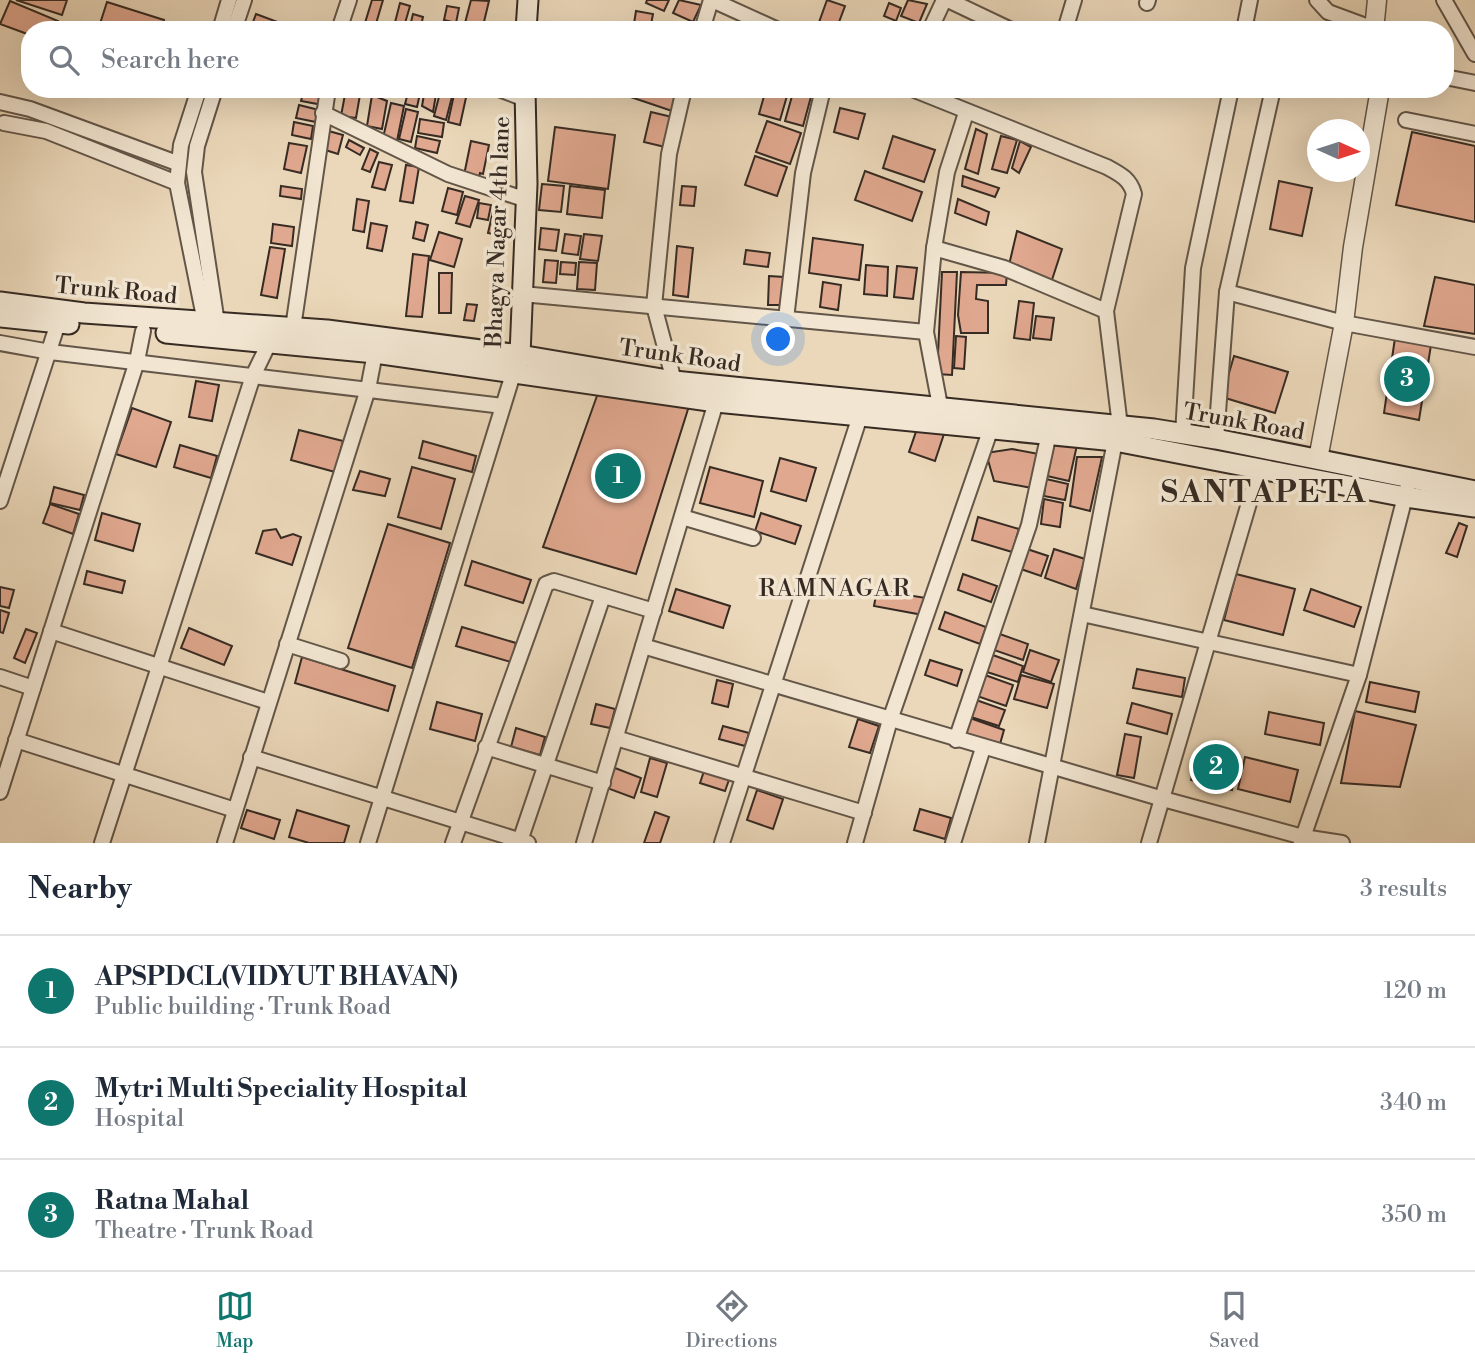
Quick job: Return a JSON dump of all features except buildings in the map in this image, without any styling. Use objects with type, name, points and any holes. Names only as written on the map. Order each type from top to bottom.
[{"type":"main road","points":[[523,2],[525,21]]},
{"type":"main road","name":"Bhagya Nagar 4th lane","points":[[513,374],[520,355],[527,200],[525,98]]},
{"type":"main road","name":"Trunk Road","points":[[0,302],[85,313],[293,328],[520,355],[674,381],[938,415],[1117,433],[1182,434],[1318,459],[1407,488],[1475,491]]},
{"type":"main road","points":[[0,317],[375,353],[716,402],[860,416],[938,415],[991,428],[1049,433],[1117,433],[1259,469],[1315,480],[1407,488],[1475,507]]},
{"type":"street","points":[[223,21],[229,0]]},
{"type":"street","points":[[237,21],[244,0]]},
{"type":"street","points":[[343,21],[349,0]]},
{"type":"street","points":[[705,21],[711,0],[758,21]]},
{"type":"street","points":[[935,21],[946,0],[992,21]]},
{"type":"street","points":[[1068,21],[1074,0]]},
{"type":"street","points":[[1246,21],[1251,0]]},
{"type":"street","points":[[1317,0],[1328,12],[1352,21]]},
{"type":"street","points":[[1375,21],[1377,0]]},
{"type":"street","points":[[1444,0],[1475,54]]},
{"type":"street","points":[[1454,78],[1475,83]]},
{"type":"street","points":[[198,98],[177,172],[211,322]]},
{"type":"street","points":[[211,322],[194,172],[197,146],[212,98]]},
{"type":"street","points":[[293,328],[326,98]]},
{"type":"street","points":[[674,381],[654,306],[669,154],[682,98]]},
{"type":"street","points":[[786,319],[803,173],[821,98]]},
{"type":"street","points":[[932,98],[1107,167],[1128,181],[1134,194],[1106,311],[1117,433],[1037,843]]},
{"type":"street","points":[[1182,434],[1193,268],[1229,98]]},
{"type":"street","points":[[1216,439],[1227,292],[1271,98]]},
{"type":"street","points":[[1315,480],[1344,323],[1353,247],[1378,98]]},
{"type":"street","points":[[177,172],[30,109],[0,104],[2,126],[26,125],[177,172],[194,172]]},
{"type":"street","points":[[26,125],[30,109]]},
{"type":"street","points":[[323,113],[448,174],[527,200]]},
{"type":"street","points":[[938,415],[926,332],[934,248],[947,172],[966,113]]},
{"type":"street","points":[[1406,120],[1475,134]]},
{"type":"street","points":[[934,248],[1004,268],[1106,311]]},
{"type":"street","points":[[1227,292],[1344,323],[1475,347]]},
{"type":"street","points":[[522,294],[926,332]]},
{"type":"street","points":[[0,501],[58,323]]},
{"type":"street","points":[[0,792],[137,361],[143,331]]},
{"type":"street","points":[[102,843],[253,376],[270,341]]},
{"type":"street","points":[[0,343],[50,352],[503,406]]},
{"type":"street","points":[[225,843],[368,389],[375,353]]},
{"type":"street","points":[[368,843],[513,374]]},
{"type":"street","points":[[584,843],[716,402]]},
{"type":"street","points":[[722,843],[860,416]]},
{"type":"street","points":[[855,843],[890,720],[991,428]]},
{"type":"street","points":[[956,740],[1029,525],[1049,433]]},
{"type":"street","points":[[1149,843],[1259,469]]},
{"type":"street","points":[[1302,840],[1359,675],[1407,488]]},
{"type":"street","points":[[682,517],[753,538]]},
{"type":"street","points":[[453,843],[546,584],[554,581],[654,611]]},
{"type":"street","points":[[251,757],[524,842],[545,765],[603,596]]},
{"type":"street","points":[[1082,614],[1209,639],[1359,675]]},
{"type":"street","points":[[51,631],[268,702]]},
{"type":"street","points":[[287,644],[341,660]]},
{"type":"street","points":[[643,646],[1302,840],[1342,843]]},
{"type":"street","points":[[0,677],[33,688]]},
{"type":"street","points":[[616,738],[744,774],[864,813]]},
{"type":"street","points":[[16,740],[235,810]]},
{"type":"street","points":[[486,747],[603,783]]},
{"type":"street","points":[[953,843],[983,748]]},
{"type":"place","name":"Ratna Mahal","points":[[1407,379]]},
{"type":"place","name":"APSPDCL(VIDYUT BHAVAN)","points":[[618,476]]},
{"type":"place","name":"Mytri Multi Speciality Hospital","points":[[1216,767]]},
{"type":"district","name":"SANTAPETA","points":[[1264,492]]},
{"type":"district","name":"RAMNAGAR","points":[[835,588]]}]
